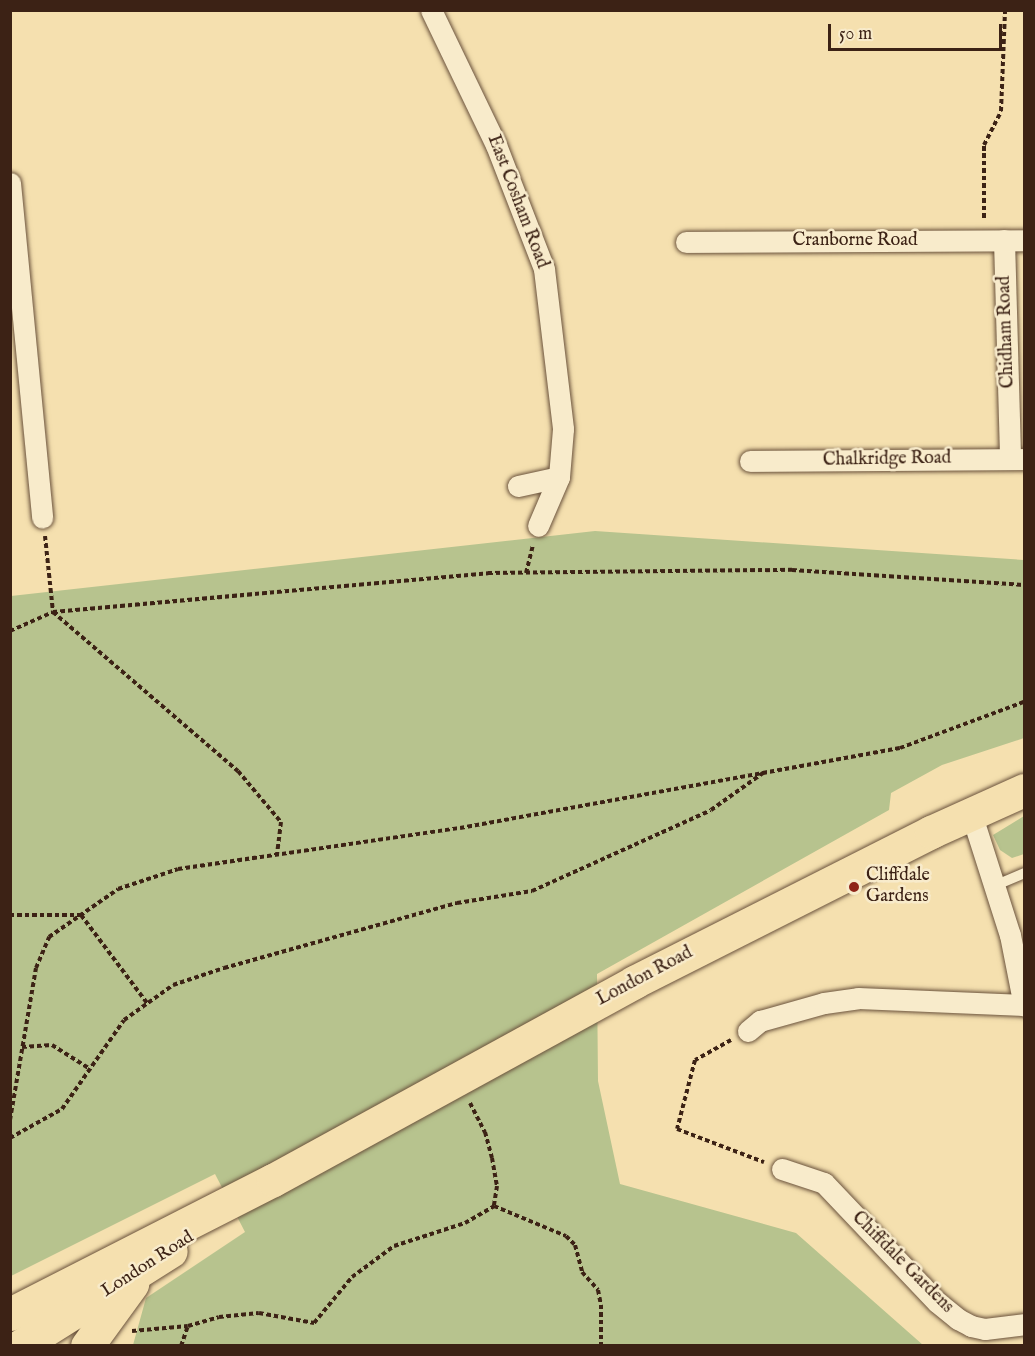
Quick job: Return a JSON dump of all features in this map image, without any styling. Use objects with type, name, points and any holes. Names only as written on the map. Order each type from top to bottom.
[{"type":"main road","name":"London Road","points":[[10,1314],[273,1180],[634,982],[971,813],[1024,790]]},
{"type":"main road","name":"London Road","points":[[20,1346],[140,1273],[273,1180]]},
{"type":"main road","points":[[91,1340],[140,1273]]},
{"type":"street","name":"East Cosham Road","points":[[431,10],[496,145],[544,269],[563,429],[559,477],[538,526]]},
{"type":"street","points":[[10,183],[42,517]]},
{"type":"street","name":"Cranborne Road","points":[[686,242],[1004,240]]},
{"type":"street","name":"Chidham Road","points":[[1004,240],[1017,459]]},
{"type":"street","name":"Chalkridge Road","points":[[750,461],[1017,459]]},
{"type":"street","points":[[518,486],[559,477]]},
{"type":"street","points":[[748,1030],[760,1021],[824,1002],[858,998],[1024,1005],[1010,935],[971,813]]},
{"type":"street","name":"Chiffdale Gardens","points":[[782,1169],[824,1183],[937,1302],[970,1326],[985,1329],[1024,1324]]},
{"type":"lane","points":[[994,886],[1024,873]]},
{"type":"path","points":[[1004,240],[984,145],[1001,111],[1005,10]]},
{"type":"path","points":[[42,517],[53,612],[238,771],[281,822],[277,855]]},
{"type":"path","points":[[526,573],[538,526]]},
{"type":"path","points":[[10,632],[53,612],[488,573],[792,570],[1024,585]]},
{"type":"path","points":[[10,1120],[36,968],[49,937],[118,889],[178,869],[460,828],[900,748],[1024,702]]},
{"type":"path","points":[[10,1138],[62,1109],[124,1020],[173,985],[224,968],[457,903],[532,891],[711,810],[766,771]]},
{"type":"path","points":[[10,915],[81,915]]},
{"type":"path","points":[[81,915],[147,1003]]},
{"type":"path","points":[[748,1030],[695,1060],[677,1129],[782,1169]]},
{"type":"path","points":[[22,1047],[52,1044],[90,1068]]},
{"type":"path","points":[[467,1096],[485,1132],[492,1158],[497,1186],[494,1206]]},
{"type":"path","points":[[91,1340],[188,1326],[219,1317],[259,1313],[314,1323],[352,1277],[394,1246],[465,1223],[494,1206]]},
{"type":"path","points":[[494,1206],[566,1236],[575,1245],[582,1272],[598,1290],[602,1305],[601,1346]]},
{"type":"path","points":[[182,1346],[188,1326]]},
{"type":"green space","points":[[595,531],[1024,560],[1024,738],[942,765],[891,793],[889,810],[597,974],[598,1081],[620,1184],[796,1233],[923,1345],[133,1345],[146,1298],[245,1232],[215,1174],[11,1276],[11,596]]},
{"type":"green space","points":[[1024,816],[1024,854],[1012,858],[1000,850],[993,835]]},
{"type":"place","name":"Cliffdale Gardens","points":[[854,887]]}]
